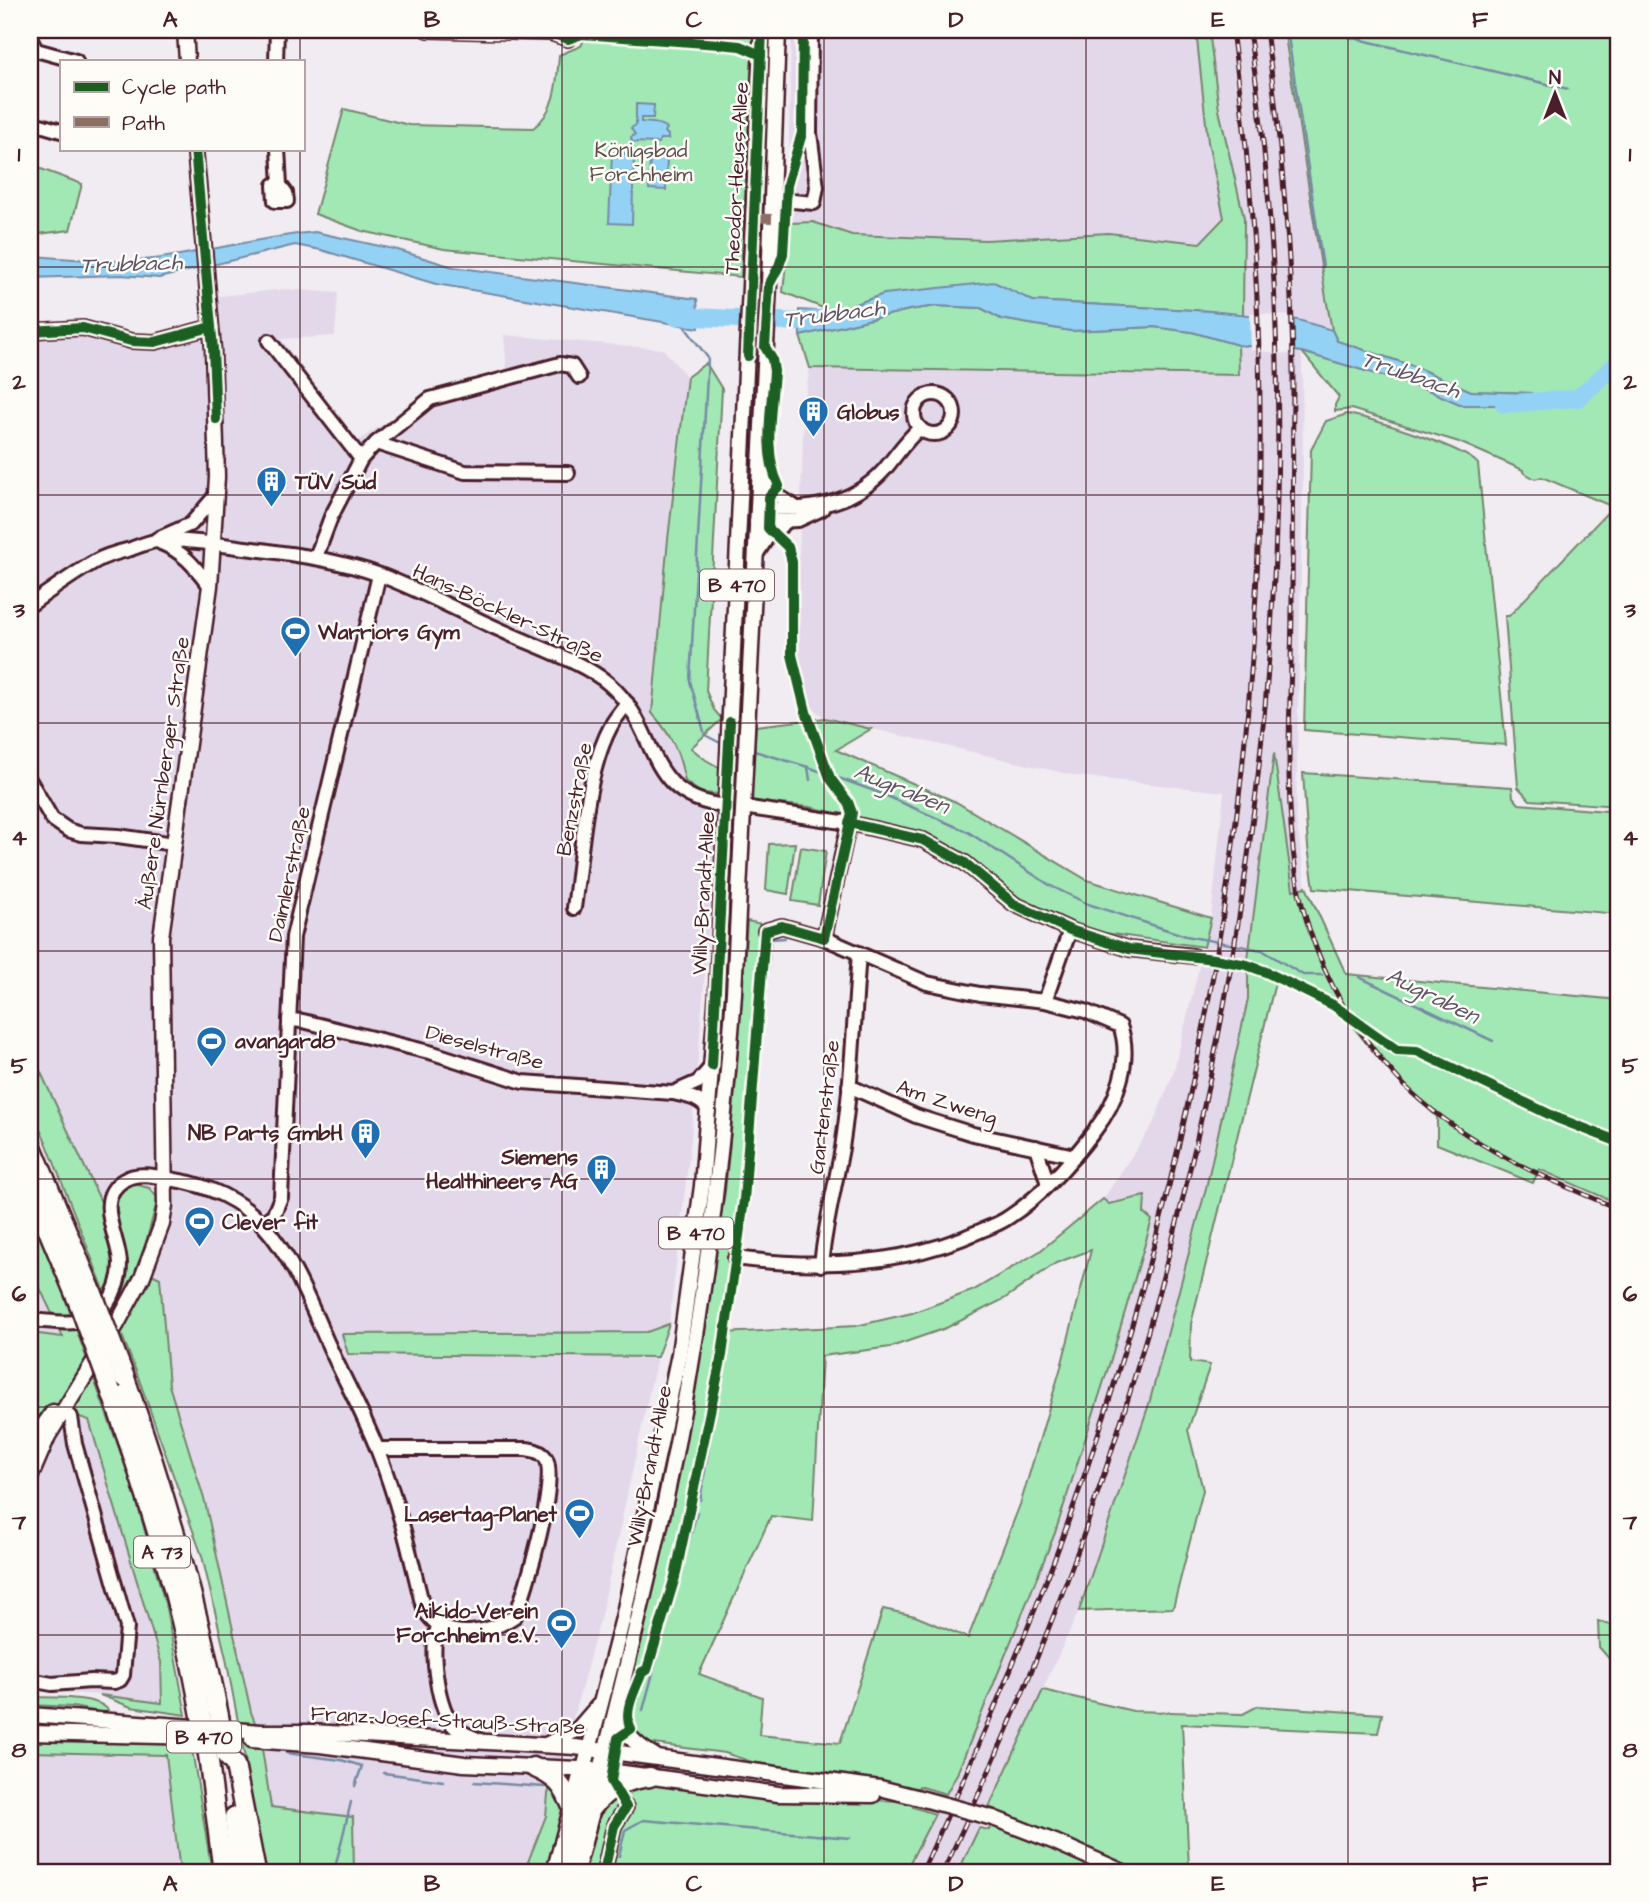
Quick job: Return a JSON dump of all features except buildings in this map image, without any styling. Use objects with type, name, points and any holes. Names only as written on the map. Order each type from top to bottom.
[{"type":"highway","name":"A 73","points":[[30,1142],[86,1299],[111,1391],[171,1582],[195,1678],[210,1716]]},
{"type":"highway","name":"A 73","points":[[30,1186],[125,1378],[176,1536],[200,1625],[210,1716],[240,1872]]},
{"type":"highway","name":"A 73","points":[[217,1754],[223,1872]]},
{"type":"highway","points":[[217,1754],[235,1765],[256,1872]]},
{"type":"highway","points":[[533,1767],[550,1774],[582,1810]]},
{"type":"highway","points":[[575,1872],[582,1810],[592,1770]]},
{"type":"highway","points":[[556,1872],[582,1810],[614,1786],[650,1777]]},
{"type":"main road","points":[[185,30],[187,60]]},
{"type":"main road","name":"Theodor-Heuss-Allee","points":[[748,351],[762,30]]},
{"type":"main road","name":"Theodor-Heuss-Allee","points":[[765,347],[779,30]]},
{"type":"main road","name":"Äußere Nürnberger Straße","points":[[30,1478],[48,1436],[142,1279],[166,1205],[161,956],[165,900],[210,586],[216,495],[211,327],[195,150]]},
{"type":"main road","points":[[755,198],[772,199]]},
{"type":"main road","name":"Willy-Brandt-Allee","points":[[606,1751],[663,1511],[687,1388],[717,1188],[727,1101],[765,347]]},
{"type":"main road","name":"Willy-Brandt-Allee","points":[[589,1749],[623,1618],[679,1354],[692,1267],[712,1066],[748,351]]},
{"type":"main road","points":[[741,514],[757,515]]},
{"type":"main road","points":[[726,806],[743,807]]},
{"type":"main road","name":"Äußere Nürnberger Straße","points":[[30,1445],[46,1420],[79,1382]]},
{"type":"main road","points":[[620,1700],[625,1733],[645,1750],[662,1759]]},
{"type":"main road","points":[[547,1745],[578,1729],[601,1701]]},
{"type":"main road","name":"Franz-Josef-Strauß-Straße","points":[[30,1714],[249,1731],[547,1745],[880,1788],[911,1796]]},
{"type":"main road","name":"Franz-Josef-Strauß-Straße","points":[[30,1733],[261,1741],[452,1763],[592,1770],[778,1794],[911,1796]]},
{"type":"main road","points":[[378,1753],[383,1744],[401,1737]]},
{"type":"main road","name":"B 470","points":[[589,1749],[592,1770]]},
{"type":"main road","name":"B 470","points":[[592,1770],[606,1751]]},
{"type":"main road","points":[[911,1796],[993,1818],[1124,1872]]},
{"type":"street","points":[[30,30],[36,50],[30,62]]},
{"type":"street","points":[[276,30],[276,60]]},
{"type":"street","points":[[427,30],[551,33],[568,39]]},
{"type":"street","points":[[772,199],[814,203],[817,187],[810,133],[811,30]]},
{"type":"street","points":[[36,50],[72,60]]},
{"type":"street","points":[[30,122],[60,131]]},
{"type":"street","points":[[278,150],[280,185]]},
{"type":"street","points":[[30,331],[83,328],[131,341],[155,342],[211,327]]},
{"type":"street","points":[[269,341],[361,459]]},
{"type":"street","points":[[316,556],[331,517],[361,459],[429,399],[560,364],[572,366],[579,377]]},
{"type":"street","points":[[755,559],[760,545],[786,522],[815,513],[855,493],[880,474],[898,449],[920,429]]},
{"type":"street","points":[[376,443],[464,472],[568,473]]},
{"type":"street","points":[[759,468],[773,493],[785,503],[798,508]]},
{"type":"street","points":[[30,605],[98,560],[154,541],[191,524],[216,495]]},
{"type":"street","points":[[757,515],[828,505]]},
{"type":"street","points":[[757,515],[786,522]]},
{"type":"street","points":[[154,541],[185,556],[210,586]]},
{"type":"street","name":"Hans-Böckler-Straße","points":[[154,541],[213,544],[316,556],[379,575],[584,669],[608,683],[627,703],[669,782],[693,799],[706,804],[726,806]]},
{"type":"street","name":"Daimlerstraße","points":[[262,1224],[274,1214],[281,1197],[290,961],[295,929],[379,575]]},
{"type":"street","name":"Benzstraße","points":[[574,908],[590,795],[600,750],[611,724],[627,703]]},
{"type":"street","points":[[30,780],[52,819],[68,830],[81,834],[174,844]]},
{"type":"street","points":[[743,807],[849,823],[923,840],[965,863],[1014,904],[1070,930],[1129,949],[1194,956]]},
{"type":"street","points":[[824,938],[849,823]]},
{"type":"street","points":[[735,1258],[783,1265],[875,1262],[952,1244],[1008,1218],[1048,1184],[1075,1156],[1101,1122],[1113,1100],[1122,1072],[1124,1037],[1120,1026],[1086,1011],[927,983],[824,938],[782,926],[765,931]]},
{"type":"street","points":[[1045,1002],[1070,930]]},
{"type":"street","name":"Gartenstraße","points":[[821,1265],[824,1236],[842,1147],[859,953]]},
{"type":"street","name":"Dieselstraße","points":[[289,1020],[398,1044],[523,1082],[673,1093],[693,1098],[704,1104],[709,1111]]},
{"type":"street","points":[[673,1093],[698,1083],[712,1066]]},
{"type":"street","name":"Am Zweng","points":[[849,1086],[916,1116],[973,1134],[1075,1156]]},
{"type":"street","points":[[1036,1147],[1048,1184]]},
{"type":"street","points":[[30,1320],[73,1323],[91,1319],[104,1309],[116,1289],[120,1265],[108,1211],[113,1192],[124,1180],[132,1177],[166,1178],[197,1184],[229,1198],[262,1224],[279,1245],[303,1287],[378,1450],[427,1614],[449,1630],[476,1631],[503,1625],[515,1616],[524,1598],[551,1475],[545,1457],[538,1451],[526,1448],[378,1450]]},
{"type":"street","points":[[30,1680],[52,1684],[114,1682],[120,1680],[123,1675],[127,1627],[75,1444],[71,1417]]},
{"type":"street","points":[[439,1625],[434,1637],[434,1647],[441,1701],[452,1725],[481,1741]]},
{"type":"street","points":[[604,1872],[614,1826],[626,1807]]},
{"type":"shaded area","points":[[791,30],[1196,30],[1208,142],[1224,218],[1200,243],[1108,233],[986,240],[852,235],[813,222],[790,223]]},
{"type":"shaded area","points":[[1209,30],[1284,30],[1332,330],[1298,320],[1243,316],[1244,218],[1219,110]]},
{"type":"shaded area","points":[[207,281],[220,296],[285,289],[338,293],[335,336],[281,339],[357,441],[430,394],[507,373],[504,335],[663,349],[687,377],[668,539],[652,713],[670,734],[680,756],[685,781],[720,794],[691,1140],[669,1324],[647,1332],[343,1334],[441,1355],[657,1357],[600,1620],[563,1755],[548,1794],[546,1816],[524,1872],[354,1872],[353,1817],[271,1808],[260,1736],[251,1712],[205,1502],[169,1385],[160,1278],[139,1268],[101,1202],[30,1049],[30,338],[84,333],[140,350],[211,329]]},
{"type":"shaded area","points":[[1238,345],[1302,352],[1303,470],[1296,815],[1306,887],[1293,890],[1274,756],[1248,959],[1248,999],[1206,1188],[1149,1404],[1079,1611],[958,1872],[905,1872],[957,1774],[1055,1533],[1109,1204],[1103,1199],[1153,1124],[1173,1074],[1211,918],[1224,792],[1076,776],[825,718],[808,704],[796,648],[804,405],[810,368],[1239,375]]},
{"type":"shaded area","points":[[30,1267],[63,1338],[30,1333]]},
{"type":"shaded area","points":[[68,1413],[89,1420],[161,1662],[162,1703],[100,1695],[30,1691],[30,1491]]},
{"type":"shaded area","points":[[30,1752],[166,1755],[180,1872],[30,1872]]},
{"type":"green space","name":"Königsbad Forchheim","points":[[589,30],[753,30],[741,277],[444,249],[362,231],[315,214],[344,109],[409,125],[533,128],[541,121],[551,104],[559,55],[581,46]]},
{"type":"green space","points":[[1196,30],[1209,30],[1219,110],[1244,218],[1243,316],[1210,311],[1033,301],[1014,293],[884,294],[833,312],[783,292],[790,223],[813,222],[852,235],[986,240],[1108,233],[1200,243],[1224,218],[1208,142]]},
{"type":"green space","points":[[1284,30],[1619,30],[1619,498],[1611,506],[1542,477],[1535,479],[1523,470],[1459,442],[1351,409],[1335,411],[1339,397],[1302,352],[1426,389],[1462,405],[1531,393],[1471,391],[1413,366],[1337,341],[1332,330],[1326,298]]},
{"type":"green space","points":[[30,165],[82,184],[70,230],[30,235]]},
{"type":"green space","points":[[936,306],[981,308],[1001,319],[1071,331],[1154,327],[1192,332],[1238,345],[1239,375],[810,368],[800,336]]},
{"type":"green space","points":[[706,363],[722,389],[706,691],[714,710],[722,719],[691,748],[724,770],[720,794],[701,793],[685,781],[674,744],[652,713],[668,539],[687,377]]},
{"type":"green space","points":[[1347,414],[1437,442],[1470,457],[1478,464],[1506,745],[1304,730],[1311,450],[1326,421]]},
{"type":"green space","points":[[1619,500],[1619,806],[1530,800],[1518,787],[1505,616],[1509,616]]},
{"type":"green space","points":[[825,718],[871,729],[836,750],[956,802],[1087,880],[1211,918],[1204,947],[1069,928],[1004,890],[922,834],[810,807],[751,801],[756,726]]},
{"type":"green space","points":[[1274,753],[1293,890],[1306,887],[1346,974],[1619,1000],[1619,1204],[1539,1169],[1533,1183],[1437,1144],[1437,1117],[1391,1073],[1340,1011],[1275,983],[1191,1324],[1190,1362],[1210,1365],[1188,1430],[1203,1490],[1173,1608],[1079,1611],[1149,1404],[1206,1188],[1248,999],[1248,959]],"holes":[[[1516,1095],[1595,1130],[1564,1125],[1514,1099]]]},
{"type":"green space","points":[[1303,773],[1512,787],[1513,797],[1519,804],[1619,812],[1619,914],[1314,888]]},
{"type":"green space","points":[[795,843],[788,894],[766,890],[769,844]]},
{"type":"green space","points":[[801,847],[826,851],[818,905],[792,901]]},
{"type":"green space","points":[[747,921],[762,924],[742,1193],[722,1333],[856,1326],[912,1313],[974,1290],[1040,1251],[1103,1199],[1109,1204],[1145,1196],[1144,1213],[1152,1220],[1055,1533],[957,1774],[946,1794],[919,1786],[917,1792],[856,1776],[752,1762],[725,1753],[646,1743],[637,1736],[628,1721],[625,1704],[660,1557],[725,1192]],"holes":[[[1091,1250],[1061,1367],[1021,1502],[968,1638],[915,1616],[883,1609],[840,1743],[759,1735],[762,1697],[699,1674],[771,1516],[813,1521],[822,1356],[891,1347],[946,1328],[1004,1299],[1056,1263]]]},
{"type":"green space","points":[[30,1049],[101,1202],[134,1184],[149,1188],[158,1198],[139,1268],[160,1278],[169,1385],[205,1502],[251,1712],[260,1736],[271,1807],[353,1817],[354,1872],[254,1872],[248,1774],[226,1658],[202,1556],[136,1371],[30,1107]]},
{"type":"green space","points":[[30,1214],[61,1287],[132,1485],[165,1603],[186,1715],[131,1707],[100,1695],[162,1703],[161,1662],[89,1420],[46,1406],[30,1429],[30,1333],[63,1337],[30,1267]]},
{"type":"green space","points":[[669,1324],[657,1357],[348,1354],[342,1334],[647,1332]]},
{"type":"green space","points":[[1598,1621],[1619,1628],[1619,1674],[1618,1669],[1599,1647]]},
{"type":"green space","points":[[1043,1690],[1133,1711],[1243,1714],[1258,1706],[1382,1714],[1378,1733],[1182,1724],[1189,1868],[1195,1872],[958,1872],[979,1828],[989,1830],[996,1810],[989,1807]]},
{"type":"green space","points":[[30,1697],[84,1700],[103,1705],[108,1710],[105,1713],[73,1707],[30,1705]]},
{"type":"green space","points":[[30,1738],[191,1743],[212,1872],[180,1872],[166,1755],[30,1752]]},
{"type":"green space","points":[[640,1782],[852,1800],[914,1801],[913,1807],[935,1814],[905,1872],[524,1872],[546,1816],[551,1784],[604,1802]]},
{"type":"water","points":[[636,104],[654,105],[653,118],[641,118],[641,122],[667,128],[665,132],[668,139],[660,139],[658,143],[632,142],[631,137],[635,135],[631,128],[636,125]]},
{"type":"water","points":[[612,153],[634,154],[632,224],[609,223]]},
{"type":"water","points":[[650,155],[667,156],[666,190],[649,189]]},
{"type":"water","points":[[315,232],[398,250],[453,267],[697,299],[699,328],[436,284],[321,250],[295,245],[159,278],[121,275],[30,278],[30,256],[108,261],[139,260]]},
{"type":"water","points":[[994,282],[1033,301],[1210,311],[1298,320],[1332,330],[1337,341],[1413,366],[1471,391],[1531,393],[1525,405],[1462,405],[1426,389],[1302,352],[1238,345],[1192,332],[1154,327],[1071,331],[1001,319],[981,308],[936,306],[909,310],[800,336],[799,310],[833,312],[884,294]]},
{"type":"pier","points":[[1250,313],[1294,316],[1295,355],[1251,350]]},
{"type":"waterway","points":[[1287,30],[1323,267]]},
{"type":"waterway","points":[[1320,30],[1568,89]]},
{"type":"waterway","name":"Trubbach","points":[[675,316],[799,322],[822,319]]},
{"type":"waterway","name":"Augraben","points":[[682,323],[708,358],[690,681],[705,735],[724,745]]},
{"type":"waterway","name":"Trubbach","points":[[1504,404],[1578,398],[1619,362]]},
{"type":"waterway","name":"Augraben","points":[[751,750],[880,793],[968,832],[1051,886],[1088,904],[1186,936],[1262,950],[1303,975],[1322,975]]},
{"type":"waterway","points":[[808,767],[810,780]]},
{"type":"waterway","points":[[742,1250],[771,939],[785,938]]},
{"type":"waterway","name":"Augraben","points":[[1359,977],[1493,1041]]},
{"type":"waterway","points":[[727,1338],[739,1272]]},
{"type":"waterway","points":[[720,1386],[723,1370]]},
{"type":"waterway","points":[[700,1500],[718,1395]]},
{"type":"waterway","points":[[643,1710],[697,1512]]},
{"type":"waterway","points":[[286,1753],[341,1760],[362,1766],[355,1786]]},
{"type":"waterway","points":[[384,1773],[443,1781]]},
{"type":"waterway","points":[[474,1782],[545,1787]]},
{"type":"waterway","points":[[334,1872],[351,1802]]},
{"type":"waterway","points":[[619,1856],[625,1830],[643,1820],[850,1838]]},
{"type":"railway","points":[[922,1872],[995,1707],[1046,1581],[1122,1357],[1172,1172],[1211,984],[1239,795],[1256,604],[1260,412],[1252,221],[1232,30]]},
{"type":"railway","points":[[943,1872],[999,1749],[1082,1539],[1140,1358],[1189,1173],[1228,984],[1256,794],[1273,602],[1278,410],[1270,219],[1249,30]]},
{"type":"railway","points":[[1266,30],[1281,157],[1290,285],[1293,485],[1289,771],[1292,840],[1304,911],[1316,949],[1342,1003],[1379,1056],[1410,1091],[1433,1111],[1483,1145],[1536,1173],[1619,1209]]},
{"type":"marked path","points":[[754,218],[786,219]]},
{"type":"cycle path","points":[[427,30],[551,33],[568,39],[582,34],[719,44],[740,46],[761,55]]},
{"type":"cycle path","points":[[748,356],[762,30]]},
{"type":"cycle path","points":[[604,1872],[614,1826],[626,1807],[611,1781],[618,1738],[631,1729],[628,1715],[631,1700],[642,1672],[647,1670],[675,1577],[722,1355],[744,1200],[765,931],[782,926],[824,938],[852,813],[848,802],[830,778],[806,712],[792,655],[792,562],[788,547],[768,528],[769,497],[779,486],[769,444],[774,371],[772,359],[765,347],[769,285],[783,254],[787,185],[802,133],[803,30]]},
{"type":"cycle path","points":[[195,150],[213,349],[216,419]]},
{"type":"cycle path","points":[[30,331],[83,328],[131,341],[155,342],[211,327]]},
{"type":"cycle path","points":[[712,1066],[730,722]]},
{"type":"cycle path","points":[[849,823],[923,840],[965,863],[1014,904],[1070,930],[1129,949],[1214,959],[1247,965],[1266,972],[1333,1005],[1397,1050],[1417,1051],[1557,1118],[1619,1142]]},
{"type":"place","name":"Globus","points":[[814,439]]},
{"type":"place","name":"TÜV Süd","points":[[272,509]]},
{"type":"place","name":"Warriors Gym","points":[[295,659]]},
{"type":"place","name":"avangard8","points":[[212,1068]]},
{"type":"place","name":"NB Parts GmbH","points":[[366,1160]]},
{"type":"place","name":"Siemens Healthineers AG","points":[[601,1196]]},
{"type":"place","name":"Clever fit","points":[[199,1249]]},
{"type":"place","name":"Lasertag-Planet","points":[[580,1541]]},
{"type":"place","name":"Aikido-Verein Forchheim e.V.","points":[[561,1650]]}]
